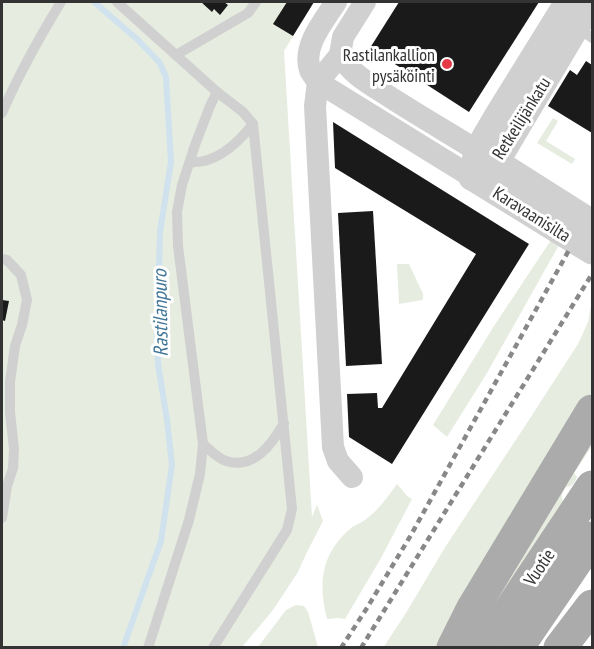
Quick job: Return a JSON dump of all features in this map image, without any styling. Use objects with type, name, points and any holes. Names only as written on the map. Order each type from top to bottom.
[{"type":"main road","points":[[453,648],[490,580],[592,411]]},
{"type":"main road","name":"Vuotie","points":[[485,648],[592,487]]},
{"type":"main road","name":"Vuotie","points":[[517,648],[592,538]]},
{"type":"main road","points":[[560,648],[592,606]]},
{"type":"street","points":[[336,2],[311,46],[308,58],[311,72],[318,82],[472,177]]},
{"type":"street","points":[[352,477],[338,461],[333,447],[315,106],[318,82],[340,56],[343,37],[365,2]]},
{"type":"street","name":"Retkeilijänkatu","points":[[487,156],[502,107],[569,2]]},
{"type":"street","name":"Retkeilijänkatu","points":[[472,177],[584,33],[591,2]]},
{"type":"street","points":[[340,56],[346,66],[358,76],[487,156]]},
{"type":"street","name":"Karavaanisilta","points":[[487,156],[523,194]]},
{"type":"street","name":"Karavaanisilta","points":[[472,177],[523,194],[577,223],[592,251]]},
{"type":"lane","points":[[2,113],[38,38],[61,2]]},
{"type":"lane","points":[[117,2],[243,112],[253,124],[292,509],[286,530],[213,648]]},
{"type":"lane","points":[[177,55],[248,13],[256,2]]},
{"type":"lane","points":[[569,2],[570,12],[584,33]]},
{"type":"lane","points":[[148,648],[189,520],[196,493],[203,444],[178,246],[178,206],[190,162],[210,106],[218,92]]},
{"type":"lane","points":[[190,162],[199,163],[210,159],[231,147],[253,124]]},
{"type":"lane","points":[[2,260],[7,260],[21,275],[27,300],[22,325],[7,367],[14,449],[13,468],[4,488],[2,518]]},
{"type":"lane","points":[[203,444],[225,461],[237,463],[250,461],[260,455],[275,439],[284,422]]},
{"type":"shaded area","points":[[2,2],[314,2],[284,51],[312,517],[317,505],[323,521],[298,572],[273,610],[242,647],[2,647]]},
{"type":"shaded area","points":[[553,118],[558,121],[546,141],[575,159],[572,164],[537,143]]},
{"type":"shaded area","points":[[551,240],[559,245],[487,373],[447,437],[433,425],[494,326]]},
{"type":"shaded area","points":[[397,264],[409,264],[423,294],[423,300],[399,304]]},
{"type":"shaded area","points":[[592,300],[592,391],[494,549],[437,647],[383,648],[444,549],[578,344],[588,322]]},
{"type":"shaded area","points":[[592,430],[592,446],[574,473],[577,477],[574,483],[566,487],[563,492],[564,504],[492,610],[494,591]]},
{"type":"shaded area","points":[[397,484],[412,499],[345,619],[327,619],[323,594],[324,570],[333,549],[350,529],[378,509]]},
{"type":"shaded area","points":[[296,605],[304,606],[308,612],[318,647],[258,647],[286,610]]},
{"type":"building","points":[[201,2],[224,2],[228,5],[220,15],[214,9],[212,12]]},
{"type":"building","points":[[287,2],[314,2],[293,36],[273,24]]},
{"type":"building","name":"Rastilankallion pysäköinti","points":[[399,2],[539,2],[469,112],[370,48]]},
{"type":"building","points":[[586,61],[592,65],[592,133],[548,106],[570,70],[577,75]]},
{"type":"building","points":[[333,122],[529,244],[392,464],[349,437],[347,394],[377,393],[378,408],[382,408],[476,254],[335,168]]},
{"type":"building","points":[[373,211],[382,364],[346,366],[338,213]]},
{"type":"building","points":[[2,300],[9,301],[5,321],[2,320]]},
{"type":"waterway","name":"Rastilanpuro","points":[[94,2],[137,39],[160,63],[166,77],[171,162],[160,232],[157,343],[172,465],[161,541],[123,648]]},
{"type":"railway","points":[[341,648],[411,535],[569,250]]},
{"type":"railway","points":[[361,648],[592,274]]},
{"type":"place","name":"Rastilankallion pysäköinti","points":[[447,64]]}]
